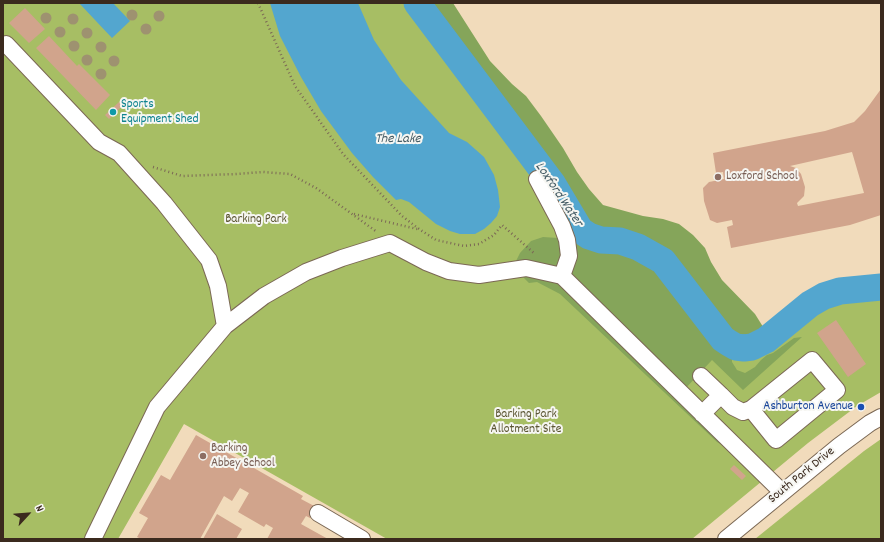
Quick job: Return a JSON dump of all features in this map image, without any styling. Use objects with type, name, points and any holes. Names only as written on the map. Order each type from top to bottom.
[{"type":"street","points":[[3,45],[6,44],[99,142],[119,153],[164,203],[210,260],[218,286],[225,326]]},
{"type":"street","points":[[537,180],[562,226],[567,240],[569,256],[562,276]]},
{"type":"street","points":[[94,539],[157,407],[225,326],[264,296],[306,272],[342,258],[390,243],[426,262],[449,271],[479,275],[526,268],[562,276],[782,492]]},
{"type":"street","points":[[701,376],[733,407],[743,412],[751,409],[812,360],[837,390],[776,440],[751,409]]},
{"type":"street","points":[[702,414],[720,395]]},
{"type":"street","name":"South Park Drive","points":[[726,539],[839,446],[870,423],[881,417]]},
{"type":"street","points":[[318,513],[362,539]]},
{"type":"path","points":[[258,3],[295,86],[343,154],[402,216],[436,240],[464,246],[479,244],[494,235],[502,225],[538,256]]},
{"type":"path","points":[[150,166],[182,176],[263,172],[290,174],[316,188],[373,228],[390,243]]},
{"type":"path","points":[[352,213],[419,229]]},
{"type":"green space","name":"Barking Park","points":[[3,3],[413,3],[476,86],[515,144],[542,178],[575,230],[585,239],[599,244],[621,245],[659,262],[719,340],[728,346],[745,352],[754,350],[775,338],[805,313],[827,299],[852,293],[881,292],[881,392],[857,406],[808,443],[692,539],[387,539],[184,424],[118,539],[3,539]]},
{"type":"green space","points":[[427,3],[453,3],[490,61],[526,96],[563,148],[589,189],[603,205],[679,224],[693,235],[705,248],[711,262],[722,280],[755,314],[765,330],[749,340],[735,337],[720,322],[670,257],[661,250],[637,238],[622,233],[598,231],[590,228],[583,221],[566,191]]},
{"type":"green space","points":[[581,235],[585,239],[599,244],[621,245],[659,262],[719,340],[728,346],[732,355],[732,362],[737,370],[745,373],[755,367],[767,355],[773,353],[794,338],[802,337],[743,390],[712,360],[684,390],[756,462],[743,466],[560,294],[537,282],[529,283],[523,277],[515,263],[520,253],[531,241],[543,237],[573,239]]},
{"type":"green space","points":[[881,439],[881,539],[755,539],[864,451]]},
{"type":"water","points":[[79,3],[113,3],[130,21],[112,38]]},
{"type":"water","name":"The Lake","points":[[270,3],[358,3],[374,40],[401,80],[449,133],[467,142],[484,157],[494,175],[500,207],[497,216],[491,223],[475,234],[460,234],[436,224],[409,202],[401,199],[396,200],[352,153],[321,111],[301,77],[280,36]]},
{"type":"building","points":[[25,8],[45,29],[29,43],[9,23]]},
{"type":"building","points":[[49,36],[77,66],[79,64],[110,95],[96,110],[36,48]]},
{"type":"building","points":[[881,89],[881,215],[850,225],[731,248],[727,227],[733,225],[732,220],[717,223],[710,220],[704,201],[703,188],[709,182],[724,179],[723,172],[716,173],[713,153],[825,131],[854,122],[865,111]],"holes":[[[852,152],[864,193],[798,206],[797,203],[804,196],[805,187],[801,174],[796,168],[790,166]]]},
{"type":"building","name":"Sports Equipment Shed","points":[[119,102],[123,105],[109,119],[105,115]]},
{"type":"building","points":[[836,320],[866,364],[848,377],[817,333]]},
{"type":"building","name":"Barking Abbey School","points":[[196,435],[303,496],[301,499],[316,507],[310,518],[306,516],[301,524],[328,539],[267,539],[273,528],[266,524],[264,527],[238,512],[249,493],[240,488],[232,501],[224,496],[200,539],[141,539],[137,537],[148,518],[139,513],[161,475],[170,480]]},
{"type":"building","points":[[734,465],[746,476],[742,480],[730,469]]},
{"type":"building","points":[[217,514],[242,529],[236,539],[203,539]]},
{"type":"waterway","name":"Loxford Water","points":[[417,3],[552,183],[580,230],[589,236],[601,240],[620,241],[638,247],[663,261],[723,339],[729,343],[736,347],[752,347],[766,340],[810,304],[824,296],[840,291],[881,287]]},
{"type":"place","name":"Sports Equipment Shed","points":[[113,112]]},
{"type":"place","name":"Loxford School","points":[[718,177]]},
{"type":"place","name":"Ashburton Avenue","points":[[861,407]]},
{"type":"place","name":"Barking Abbey School","points":[[203,456]]},
{"type":"park label","name":"Barking Park Allotment Site","points":[[526,422]]}]
